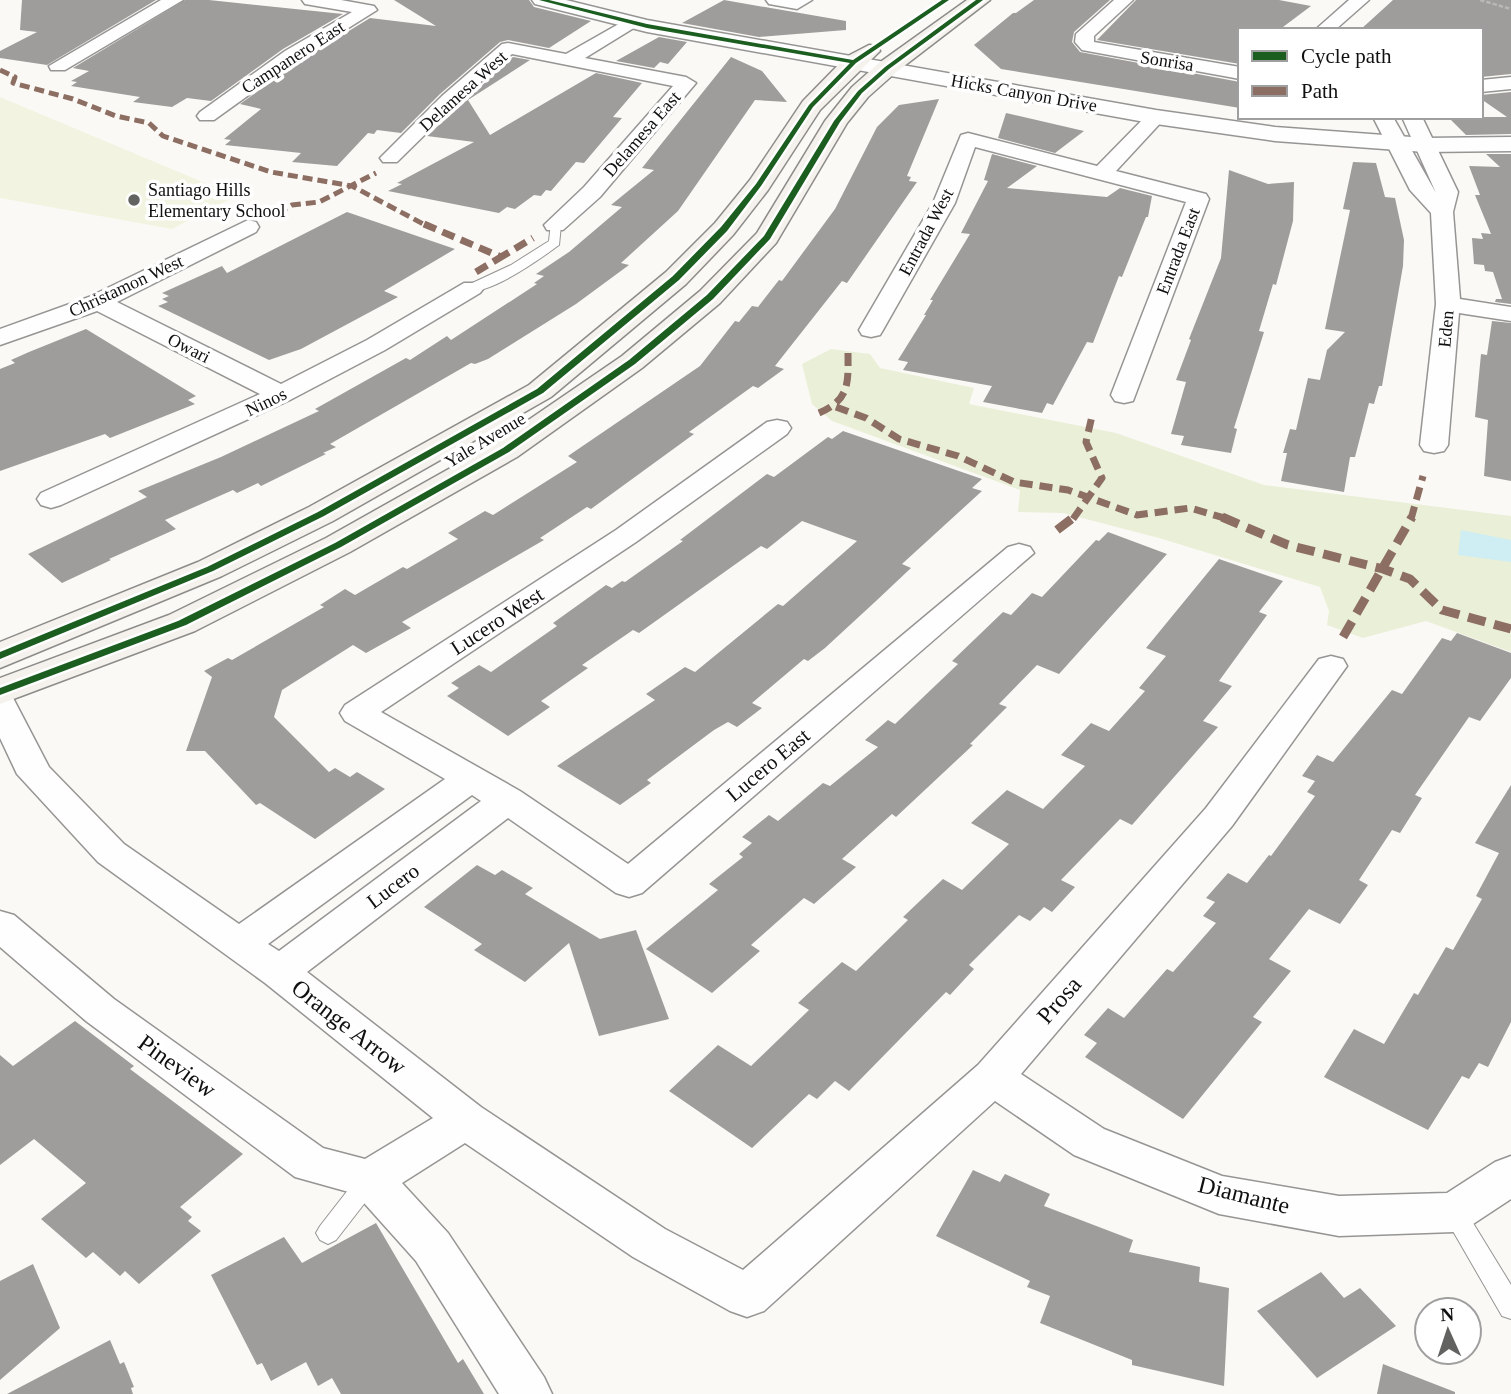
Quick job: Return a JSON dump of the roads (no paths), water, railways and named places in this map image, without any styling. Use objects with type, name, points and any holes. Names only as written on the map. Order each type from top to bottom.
[{"type":"main road","name":"Yale Avenue","points":[[0,656],[210,569],[321,514],[540,391],[676,278],[724,229],[759,185],[811,106],[853,62],[946,0]]},
{"type":"main road","name":"Yale Avenue","points":[[0,692],[182,623],[338,545],[506,450],[632,362],[710,297],[767,237],[837,121],[860,92],[887,68],[980,0]]},
{"type":"street","points":[[58,66],[174,0]]},
{"type":"street","name":"Campanero East","points":[[207,116],[292,55],[368,10],[311,0]]},
{"type":"street","name":"Hicks Canyon Drive","points":[[542,0],[639,24],[1156,117],[1275,134],[1425,145],[1511,144]]},
{"type":"street","points":[[775,0],[797,4],[803,0]]},
{"type":"street","name":"Sonrisa","points":[[1124,0],[1085,34],[1084,41],[1095,49],[1238,73]]},
{"type":"street","points":[[1326,28],[1360,0]]},
{"type":"street","points":[[579,61],[639,24]]},
{"type":"street","name":"Delamesa West","points":[[390,158],[449,100],[508,48],[579,61]]},
{"type":"street","name":"Delamesa East","points":[[555,225],[592,192],[686,83],[579,61]]},
{"type":"street","points":[[1483,86],[1511,83]]},
{"type":"street","points":[[1100,174],[1156,117]]},
{"type":"street","points":[[1384,119],[1421,190],[1441,212]]},
{"type":"street","name":"Eden","points":[[1413,119],[1447,192],[1441,212],[1448,304],[1434,446]]},
{"type":"street","name":"Entrada West","points":[[871,330],[944,203],[968,139],[1100,174]]},
{"type":"street","name":"Entrada East","points":[[1100,174],[1198,199],[1124,395]]},
{"type":"street","name":"Christamon West","points":[[0,338],[98,302],[247,227]]},
{"type":"street","name":"Ninos","points":[[51,499],[281,394],[376,345],[472,288]]},
{"type":"street","name":"Owari","points":[[98,302],[281,394]]},
{"type":"street","points":[[1448,304],[1511,314]]},
{"type":"street","name":"Lucero West","points":[[507,800],[357,713],[626,536],[777,428]]},
{"type":"street","name":"Lucero East","points":[[507,800],[628,883],[1019,552]]},
{"type":"street","name":"Prosa","points":[[747,1296],[993,1077],[1219,817],[1331,666]]},
{"type":"street","name":"Orange Arrow","points":[[0,704],[35,774],[111,853],[279,972],[466,1120],[649,1243],[747,1296]]},
{"type":"street","name":"Lucero","points":[[239,944],[470,779]]},
{"type":"street","name":"Lucero","points":[[279,972],[507,800]]},
{"type":"street","name":"Pineview","points":[[0,925],[100,1010],[311,1164],[370,1179]]},
{"type":"street","name":"Diamante","points":[[993,1077],[1089,1142],[1219,1195],[1339,1216],[1454,1212]]},
{"type":"street","points":[[466,1120],[370,1179],[432,1247],[527,1394]]},
{"type":"street","points":[[1454,1212],[1511,1175]]},
{"type":"lane","points":[[472,288],[534,259],[555,242],[555,225]]},
{"type":"lane","points":[[328,1233],[370,1179]]},
{"type":"lane","points":[[1454,1212],[1511,1308]]},
{"type":"water","points":[[1461,530],[1511,540],[1511,562],[1458,555]]},
{"type":"place","name":"Santiago Hills Elementary School","points":[[134,200]]}]
